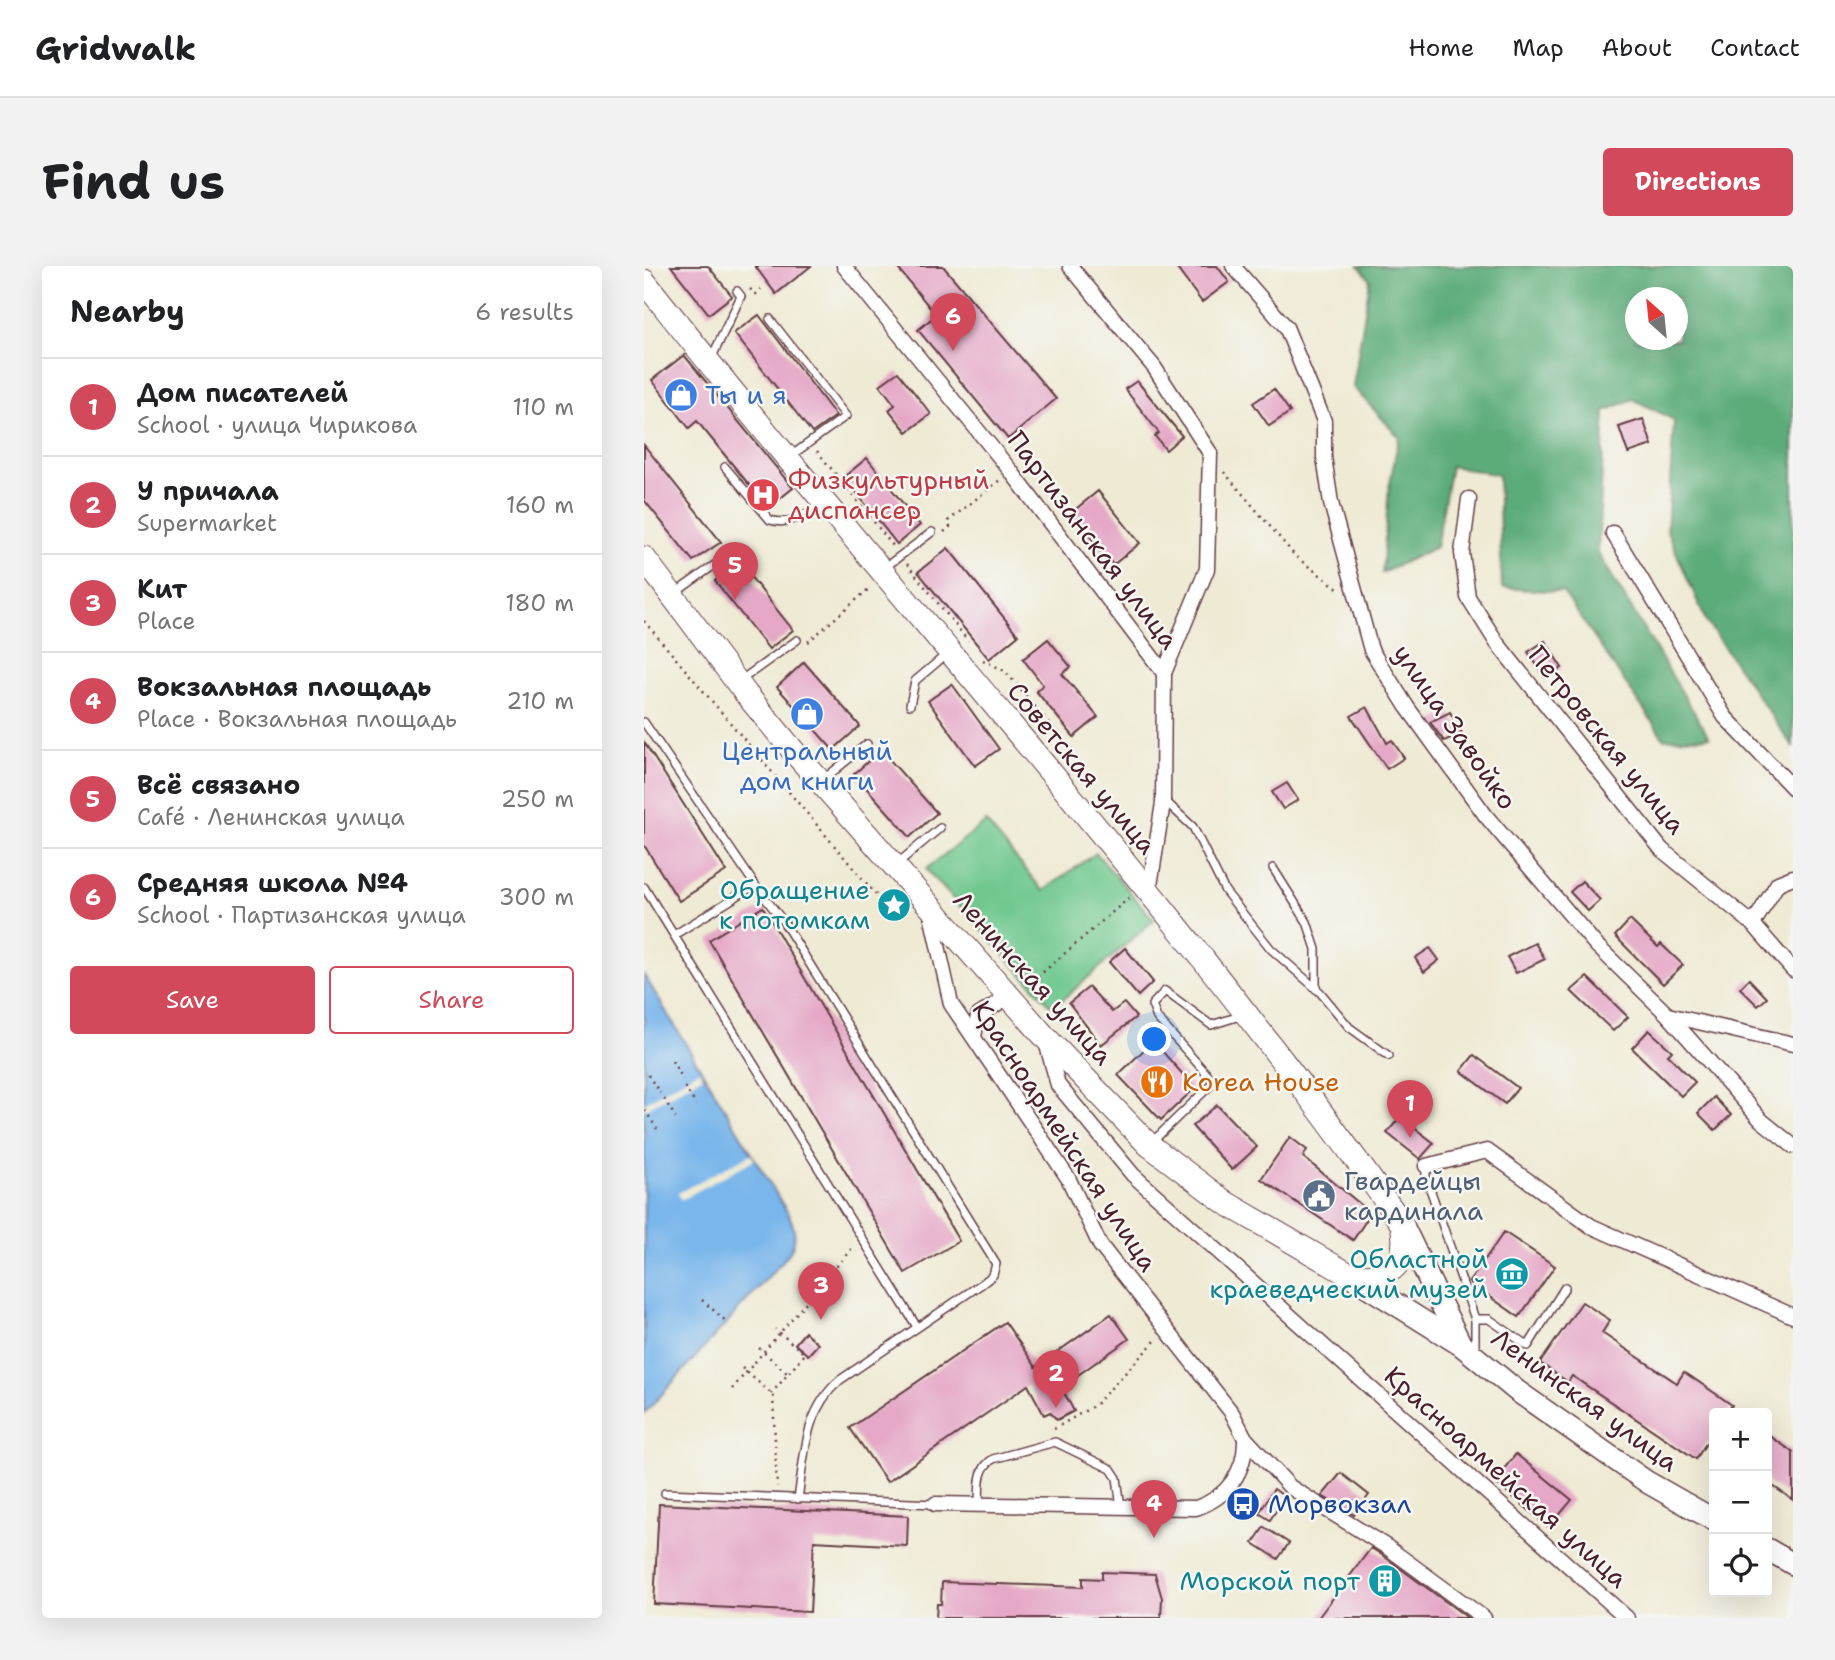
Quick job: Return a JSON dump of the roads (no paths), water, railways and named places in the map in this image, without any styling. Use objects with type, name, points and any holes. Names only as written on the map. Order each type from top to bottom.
[{"type":"main road","name":"Советская улица","points":[[644,281],[825,501],[876,578],[958,647],[1141,893],[1246,1014],[1309,1093],[1402,1224]]},
{"type":"main road","name":"Ленинская улица","points":[[644,558],[737,682],[821,781],[929,904],[1015,993],[1045,1037],[1149,1145],[1226,1203],[1346,1273],[1468,1351],[1517,1391],[1647,1482],[1709,1517]]},
{"type":"main road","name":"Ленинская улица","points":[[1402,1224],[1468,1351]]},
{"type":"main road","points":[[1346,1273],[1365,1277],[1382,1276],[1391,1270],[1404,1251],[1402,1224]]},
{"type":"main road","points":[[1772,1552],[1793,1564]]},
{"type":"street","name":"Партизанская улица","points":[[844,266],[1010,470],[1164,673],[1163,799],[1141,893]]},
{"type":"street","points":[[1070,266],[1154,367],[1210,453],[1207,569],[1164,673]]},
{"type":"street","name":"улица Завойко","points":[[1233,266],[1286,327],[1324,421],[1324,457],[1331,503],[1371,650],[1407,707],[1486,816],[1596,945],[1668,1015],[1761,1120],[1793,1146]]},
{"type":"street","name":"Петровская улица","points":[[1469,499],[1462,553],[1468,597],[1497,643],[1662,850],[1753,924],[1793,970]]},
{"type":"street","points":[[1613,533],[1725,717],[1793,788]]},
{"type":"street","points":[[1753,924],[1778,883],[1793,877]]},
{"type":"street","name":"Красноармейская улица","points":[[929,904],[951,1004],[1068,1178],[1100,1245],[1232,1413],[1245,1438],[1290,1487],[1387,1546],[1484,1618]]},
{"type":"street","points":[[974,1037],[978,1016],[1015,993]]},
{"type":"street","points":[[1668,1015],[1793,1044]]},
{"type":"street","name":"Красноармейская улица","points":[[1045,1037],[1058,1085],[1132,1175],[1628,1618]]},
{"type":"street","points":[[1426,1166],[1487,1151],[1591,1226],[1793,1316]]},
{"type":"street","points":[[935,1504],[1187,1509],[1214,1500],[1240,1470],[1245,1458],[1245,1438]]},
{"type":"lane","points":[[710,362],[741,296],[737,291]]},
{"type":"lane","points":[[770,319],[846,416],[789,458]]},
{"type":"lane","points":[[726,467],[770,520],[780,523],[795,520],[825,501]]},
{"type":"lane","points":[[876,578],[932,532]]},
{"type":"lane","points":[[672,596],[730,554]]},
{"type":"lane","points":[[737,682],[797,640]]},
{"type":"lane","points":[[909,705],[915,681],[958,647]]},
{"type":"lane","points":[[644,722],[755,885],[783,921],[995,1261],[995,1272],[986,1281],[840,1380],[821,1400],[809,1425],[799,1499]]},
{"type":"lane","points":[[821,781],[867,744]]},
{"type":"lane","points":[[1163,799],[1193,827],[1225,891],[1272,950],[1316,989],[1349,1027],[1389,1056]]},
{"type":"lane","points":[[895,865],[940,828]]},
{"type":"lane","points":[[1273,867],[1307,922],[1316,948],[1316,989]]},
{"type":"lane","points":[[674,936],[755,885]]},
{"type":"lane","points":[[644,887],[917,1327]]},
{"type":"lane","points":[[1149,1145],[1214,1082],[1157,1018],[1152,1005],[1165,991],[1211,1025],[1246,1014]]},
{"type":"lane","points":[[1426,1166],[1426,1177],[1475,1319],[1468,1351]]},
{"type":"lane","points":[[1475,1319],[1489,1319],[1528,1346],[1565,1287]]},
{"type":"lane","points":[[979,1503],[981,1474],[985,1465],[993,1459],[1046,1443],[1063,1444],[1111,1469],[1117,1478],[1121,1507]]},
{"type":"lane","points":[[665,1493],[935,1504]]},
{"type":"water","points":[[644,975],[789,1215],[795,1235],[788,1255],[644,1414]]},
{"type":"place","name":"Средняя школа №4","points":[[953,351]]},
{"type":"place","name":"Ты и я","points":[[681,395]]},
{"type":"place","name":"Физкультурный диспансер","points":[[763,495]]},
{"type":"place","name":"Всё связано","points":[[735,600]]},
{"type":"place","name":"Центральный дом книги","points":[[807,714]]},
{"type":"place","name":"Обращение к потомкам","points":[[894,905]]},
{"type":"place","name":"Korea House","points":[[1157,1082]]},
{"type":"place","name":"Дом писателей","points":[[1410,1138]]},
{"type":"place","name":"Гвардейцы кардинала","points":[[1319,1196]]},
{"type":"place","name":"Областной краеведческий музей","points":[[1512,1274]]},
{"type":"place","name":"Кит","points":[[821,1320]]},
{"type":"place","name":"У причала","points":[[1056,1408]]},
{"type":"place","name":"Морвокзал","points":[[1243,1504]]},
{"type":"place","name":"Вокзальная площадь","points":[[1154,1538]]},
{"type":"place","name":"Морской порт","points":[[1385,1581]]}]
